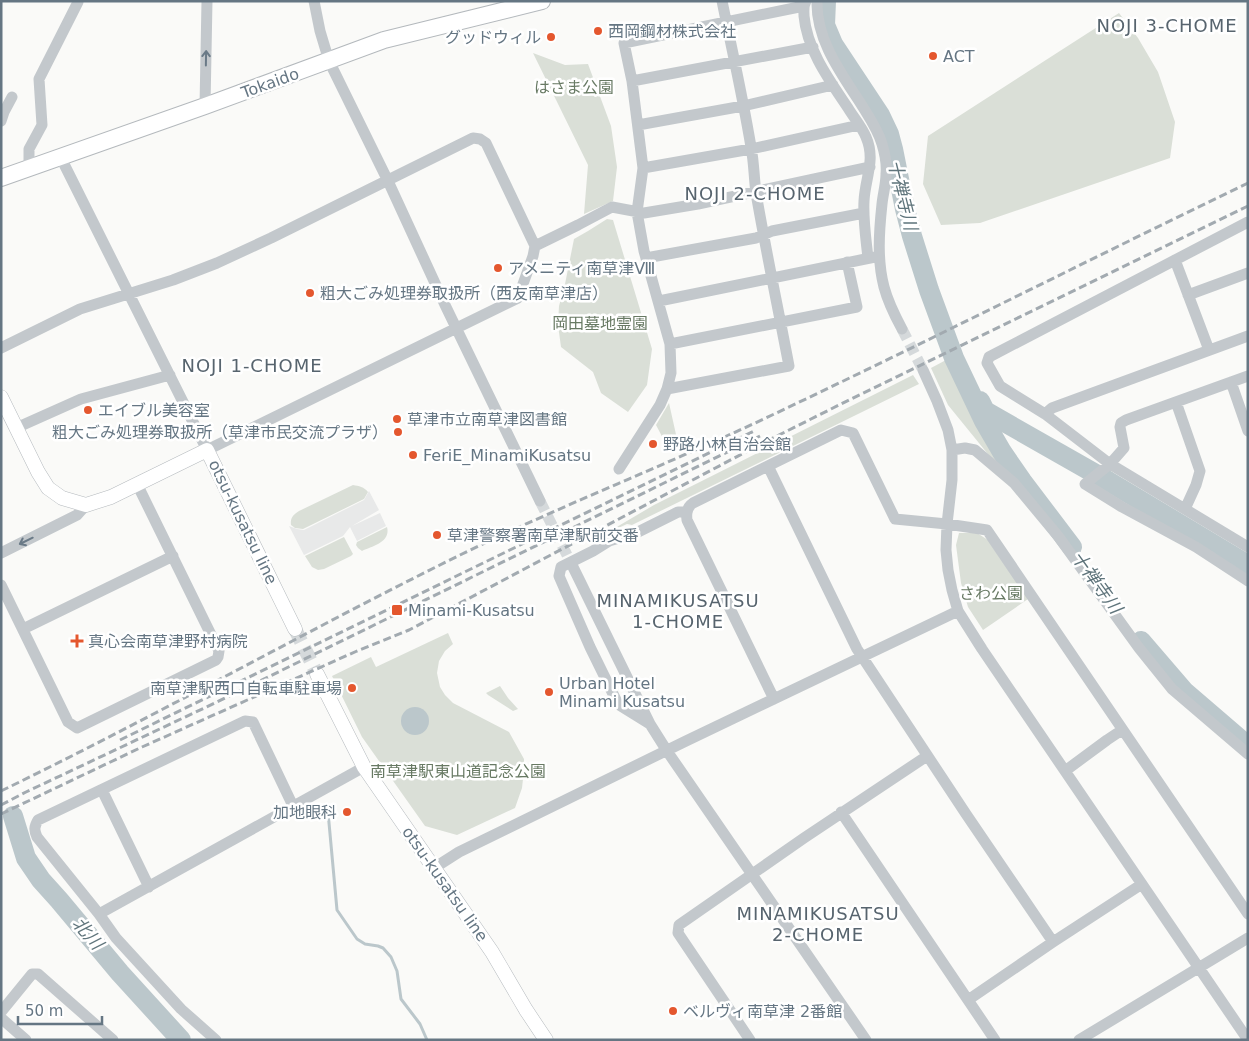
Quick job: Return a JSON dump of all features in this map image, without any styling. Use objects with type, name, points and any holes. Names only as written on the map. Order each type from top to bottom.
[{"type":"highway","name":"Tokaido","points":[[1,178],[61,158],[384,40],[524,3],[542,1]]},
{"type":"main road","points":[[1,397],[38,472],[48,488],[62,498],[86,505]]},
{"type":"main road","name":"otsu-kusatsu line","points":[[86,505],[110,497],[207,450],[295,629]]},
{"type":"main road","name":"otsu-kusatsu line","points":[[317,674],[364,767],[492,952],[546,1040]]},
{"type":"street","points":[[29,168],[29,149],[42,125],[40,79],[78,1]]},
{"type":"street","points":[[205,106],[207,1]]},
{"type":"street","points":[[314,1],[329,61],[540,501]]},
{"type":"street","points":[[667,389],[789,366],[756,192],[751,149],[735,61],[722,1]]},
{"type":"street","points":[[619,469],[660,405],[671,373],[670,344],[644,252],[637,212],[643,168],[632,80],[624,43],[812,2]]},
{"type":"street","points":[[812,2],[805,30],[833,85],[860,125],[871,152],[864,199],[864,213],[873,257],[902,329]]},
{"type":"street","points":[[812,2],[826,46],[874,125],[882,141],[886,156],[887,173],[873,257]]},
{"type":"street","points":[[632,80],[813,47]]},
{"type":"street","points":[[638,125],[743,106],[833,85]]},
{"type":"street","points":[[1,121],[12,97]]},
{"type":"street","points":[[643,168],[751,149],[860,125]]},
{"type":"street","points":[[1,348],[80,309],[128,294],[173,280],[217,263],[474,138],[486,143],[535,246],[518,298],[207,450],[128,294],[61,158]]},
{"type":"street","points":[[535,246],[578,226],[612,207],[644,213],[698,204],[870,167]]},
{"type":"street","points":[[646,258],[756,238],[772,231],[864,213]]},
{"type":"street","points":[[1248,222],[989,357],[987,363],[1000,386],[1045,414],[1110,464],[1248,547]]},
{"type":"street","points":[[658,301],[873,257]]},
{"type":"street","points":[[1175,260],[1208,350]]},
{"type":"street","points":[[670,344],[856,307],[847,262]]},
{"type":"street","points":[[1188,295],[1248,273]]},
{"type":"street","points":[[1045,414],[1052,408],[1248,336]]},
{"type":"street","points":[[923,370],[948,430],[952,450],[952,480],[946,550],[948,570],[958,611],[1198,967],[1243,1021],[1248,1040]]},
{"type":"street","points":[[16,428],[80,398],[170,375]]},
{"type":"street","points":[[1248,376],[1121,423],[1124,448],[1110,464],[1085,484],[1122,507],[1196,547],[1248,581]]},
{"type":"street","points":[[1231,382],[1248,431]]},
{"type":"street","points":[[1176,402],[1200,471],[1185,509]]},
{"type":"street","points":[[774,699],[687,520],[686,512],[693,503],[841,430],[853,434],[895,519],[987,530],[1248,914]]},
{"type":"street","points":[[952,450],[965,448],[974,450],[1014,483],[1058,536],[1139,648],[1172,689],[1248,754]]},
{"type":"street","points":[[768,466],[857,649],[927,756],[1054,942]]},
{"type":"street","points":[[1,585],[68,722],[77,728],[216,660],[219,651],[137,484]]},
{"type":"street","points":[[1,553],[77,515],[86,505]]},
{"type":"street","points":[[650,724],[617,702],[590,647],[559,576],[562,567],[609,541],[636,533],[678,512],[686,512]]},
{"type":"street","points":[[23,628],[173,556]]},
{"type":"street","points":[[573,567],[650,724],[866,1040]]},
{"type":"street","points":[[434,868],[459,852],[958,611]]},
{"type":"street","points":[[216,1040],[182,1009],[116,938],[37,837],[35,826],[38,820],[245,721],[253,722],[293,806]]},
{"type":"street","points":[[1065,771],[1122,730]]},
{"type":"street","points":[[750,1040],[678,933],[679,925],[841,812],[927,756]]},
{"type":"street","points":[[99,914],[364,767]]},
{"type":"street","points":[[102,790],[149,887]]},
{"type":"street","points":[[841,812],[995,1040]]},
{"type":"street","points":[[968,1000],[1142,884]]},
{"type":"street","points":[[1078,1040],[1248,938]]},
{"type":"street","points":[[1,1012],[32,974],[38,974],[113,1040]]},
{"type":"street","points":[[1,1018],[26,1040]]},
{"type":"shaded area","points":[[369,491],[379,510],[352,526],[380,513],[386,526],[357,541],[350,527],[343,536],[304,555],[289,526],[304,530],[364,500]]},
{"type":"shaded area","points":[[415,707],[425,711],[429,721],[425,731],[415,735],[405,731],[401,721],[405,711]]},
{"type":"green space","points":[[1119,13],[1138,38],[1158,72],[1175,122],[1170,158],[980,223],[941,225],[923,184],[928,136]]},
{"type":"green space","name":"はさま公園","points":[[533,53],[565,65],[588,64],[611,126],[617,167],[613,201],[584,214],[588,165]]},
{"type":"green space","name":"岡田墓地霊園","points":[[607,219],[613,220],[652,349],[647,385],[628,412],[601,393],[593,372],[561,347],[558,325],[559,306],[574,239]]},
{"type":"green space","points":[[946,360],[986,443],[999,462],[996,464],[948,405],[931,368]]},
{"type":"green space","points":[[913,375],[919,384],[632,525],[627,524],[615,528],[654,505]]},
{"type":"green space","points":[[669,403],[677,439],[666,444],[656,425]]},
{"type":"green space","points":[[353,485],[359,486],[368,492],[364,499],[303,529],[295,528],[291,525],[292,517],[299,511]]},
{"type":"green space","points":[[387,527],[388,532],[380,543],[362,551],[356,545],[357,542]]},
{"type":"green space","name":"さわ公園","points":[[959,533],[977,533],[988,540],[1028,599],[983,630],[968,607],[961,583],[956,545]]},
{"type":"green space","points":[[344,537],[353,554],[351,556],[324,569],[318,570],[312,567],[305,556]]},
{"type":"green space","name":"南草津駅東山道記念公園","points":[[448,633],[453,644],[445,651],[439,661],[437,673],[440,687],[453,703],[509,732],[524,759],[522,788],[515,808],[457,835],[425,826],[362,737],[332,676],[371,657],[376,667]]},
{"type":"green space","points":[[500,686],[518,709],[513,711],[486,693]]},
{"type":"waterway","name":"十禅寺川","points":[[826,1],[825,25],[833,44],[880,115],[889,134],[912,236],[929,290],[954,358],[984,421],[1002,452],[1072,547]]},
{"type":"waterway","name":"十禅寺川","points":[[980,401],[985,411],[1108,481],[1248,565]]},
{"type":"waterway","name":"十禅寺川","points":[[1141,641],[1184,691],[1248,746]]},
{"type":"waterway","points":[[328,805],[337,910],[357,939],[365,944],[383,948],[391,957],[397,971],[401,999],[420,1024],[427,1040]]},
{"type":"waterway","name":"北川","points":[[13,816],[26,858],[41,880],[120,973],[181,1040]]},
{"type":"tunnel","points":[[902,329],[923,370]]},
{"type":"tunnel","points":[[540,501],[573,567]]},
{"type":"tunnel","points":[[295,629],[317,674]]},
{"type":"railway","points":[[1,791],[460,555],[753,424],[1248,183]]},
{"type":"railway","points":[[1,814],[142,747],[357,651],[409,630],[757,446],[1248,206]]},
{"type":"railway","points":[[120,740],[754,431]]},
{"type":"railway","points":[[1,805],[217,702],[760,436]]},
{"type":"place","name":"西岡鋼材株式会社","points":[[598,31]]},
{"type":"place","name":"グッドウィル","points":[[551,37]]},
{"type":"place","name":"ACT","points":[[933,56]]},
{"type":"place","name":"アメニティ南草津Ⅷ","points":[[498,268]]},
{"type":"place","name":"粗大ごみ処理券取扱所（西友南草津店）","points":[[310,293]]},
{"type":"place","name":"エイブル美容室","points":[[88,410]]},
{"type":"place","name":"草津市立南草津図書館","points":[[397,419]]},
{"type":"place","name":"粗大ごみ処理券取扱所（草津市民交流プラザ）","points":[[398,432]]},
{"type":"place","name":"野路小林自治会館","points":[[653,444]]},
{"type":"place","name":"FeriE_MinamiKusatsu","points":[[413,455]]},
{"type":"place","name":"草津警察署南草津駅前交番","points":[[437,535]]},
{"type":"place","name":"Minami-Kusatsu","points":[[397,610]]},
{"type":"place","name":"真心会南草津野村病院","points":[[77,641]]},
{"type":"place","name":"南草津駅西口自転車駐車場","points":[[352,688]]},
{"type":"place","name":"Urban Hotel Minami Kusatsu","points":[[549,692]]},
{"type":"place","name":"加地眼科","points":[[347,812]]},
{"type":"place","name":"ベルヴィ南草津 2番館","points":[[673,1011]]},
{"type":"district","name":"NOJI 3-CHOME","points":[[1167,25]]},
{"type":"district","name":"NOJI 2-CHOME","points":[[755,193]]},
{"type":"district","name":"NOJI 1-CHOME","points":[[252,365]]},
{"type":"district","name":"MINAMIKUSATSU 1-CHOME","points":[[678,610]]},
{"type":"district","name":"MINAMIKUSATSU 2-CHOME","points":[[818,923]]}]
